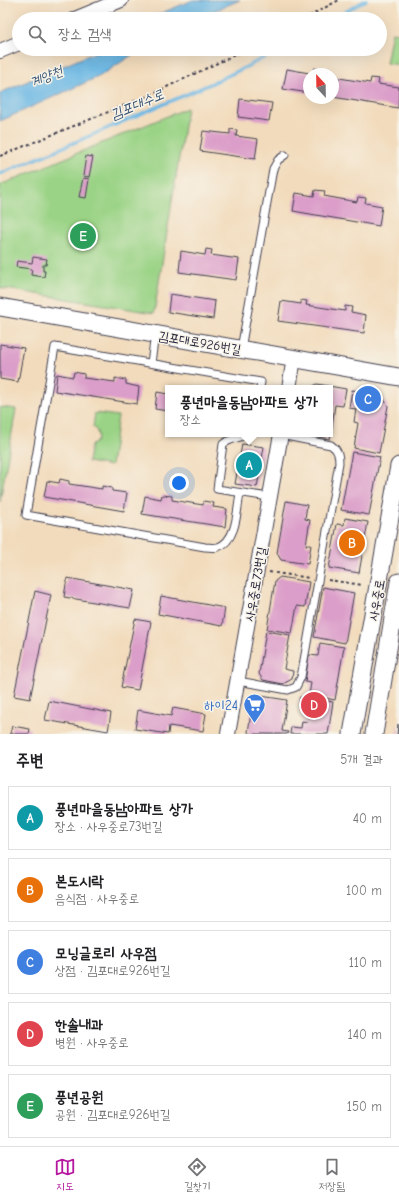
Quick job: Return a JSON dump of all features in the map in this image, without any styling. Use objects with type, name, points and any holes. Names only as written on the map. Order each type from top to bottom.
[{"type":"street","points":[[92,12],[121,0]]},
{"type":"street","points":[[0,51],[12,46]]},
{"type":"street","name":"김포대로926번길","points":[[0,307],[399,377]]},
{"type":"street","points":[[290,385],[294,358]]},
{"type":"street","name":"사우중로73번길","points":[[228,734],[281,437]]},
{"type":"street","name":"사우중로","points":[[352,734],[399,466]]},
{"type":"street","name":"사우중로","points":[[374,734],[399,582]]},
{"type":"lane","points":[[241,349],[273,169],[278,160],[285,155]]},
{"type":"lane","points":[[151,363],[155,334]]},
{"type":"lane","points":[[240,493],[232,535],[227,541],[217,547],[205,547],[26,515],[55,347],[261,382],[260,385]]},
{"type":"lane","points":[[240,437],[223,444],[216,489],[269,497]]},
{"type":"lane","points":[[238,681],[288,690],[296,687],[301,677],[339,456],[337,449],[331,445],[291,437]]},
{"type":"path","points":[[317,12],[339,0]]},
{"type":"path","points":[[0,156],[150,95],[232,56]]},
{"type":"green space","points":[[392,32],[399,33],[399,65],[386,63]]},
{"type":"green space","points":[[187,108],[154,313],[0,288],[0,185]]},
{"type":"green space","points":[[0,407],[16,409],[0,502]]},
{"type":"green space","points":[[95,413],[118,416],[111,466],[88,462],[91,445],[96,442],[98,437],[97,432],[93,427]]},
{"type":"water","points":[[193,0],[240,0],[212,12],[164,12]]},
{"type":"water","name":"계양천","points":[[87,56],[130,56],[100,76],[0,121],[0,93]]},
{"type":"building","points":[[287,69],[303,72],[303,92],[283,89]]},
{"type":"building","points":[[339,78],[370,83],[371,78],[379,79],[378,84],[399,87],[398,108],[339,98]]},
{"type":"building","points":[[240,99],[272,103],[269,121],[238,117]]},
{"type":"building","points":[[230,129],[237,130],[236,136],[258,139],[255,159],[200,151],[203,131],[230,134]]},
{"type":"building","points":[[86,156],[93,157],[89,177],[83,176]]},
{"type":"building","points":[[83,178],[89,179],[86,198],[79,197]]},
{"type":"building","points":[[315,190],[325,191],[324,196],[357,202],[358,197],[366,198],[365,203],[382,206],[379,226],[293,211],[296,193],[314,196]]},
{"type":"building","points":[[206,249],[212,250],[211,255],[239,259],[236,280],[179,272],[181,251],[205,255]]},
{"type":"building","points":[[33,257],[47,259],[46,265],[43,265],[43,271],[45,271],[44,277],[31,275],[32,269],[16,267],[17,261],[32,263]]},
{"type":"building","points":[[170,294],[215,301],[213,319],[168,312]]},
{"type":"building","points":[[301,300],[307,301],[306,305],[345,311],[345,306],[352,307],[351,312],[366,315],[364,333],[278,321],[281,301],[301,304]]},
{"type":"building","points":[[0,344],[24,348],[18,382],[0,379]]},
{"type":"building","points":[[74,372],[84,374],[84,378],[115,382],[115,378],[126,380],[126,384],[139,387],[137,404],[55,391],[57,374],[73,377]]},
{"type":"building","points":[[333,387],[346,389],[343,406],[335,405],[333,419]]},
{"type":"building","points":[[352,390],[381,395],[388,406],[379,453],[354,448],[358,423],[354,422],[356,409],[349,408]]},
{"type":"building","points":[[157,392],[165,393],[165,411],[155,409]]},
{"type":"building","points":[[318,437],[330,437],[330,439]]},
{"type":"building","points":[[242,444],[264,447],[257,487],[235,484]]},
{"type":"building","points":[[352,452],[380,457],[369,515],[341,510]]},
{"type":"building","points":[[60,479],[69,481],[69,484],[102,489],[102,486],[112,488],[112,491],[127,493],[124,511],[44,497],[47,481],[59,483]]},
{"type":"building","points":[[162,495],[172,496],[172,500],[203,505],[204,501],[214,503],[213,507],[227,509],[225,527],[142,514],[145,496],[161,499]]},
{"type":"building","points":[[286,501],[307,505],[305,519],[310,520],[306,545],[311,545],[308,564],[281,560],[277,553]]},
{"type":"building","points":[[345,518],[368,522],[359,573],[329,568],[337,524],[344,525]]},
{"type":"building","points":[[280,577],[309,582],[305,607],[297,606],[292,633],[267,629],[275,581]]},
{"type":"building","points":[[67,578],[134,590],[130,608],[64,597]]},
{"type":"building","points":[[323,587],[354,593],[345,643],[314,637]]},
{"type":"building","points":[[35,591],[51,595],[30,699],[14,696]]},
{"type":"building","points":[[161,596],[225,608],[222,626],[158,614]]},
{"type":"building","points":[[135,619],[151,622],[138,690],[121,687]]},
{"type":"building","points":[[266,631],[290,635],[284,669],[293,671],[292,679],[283,684],[263,680],[259,674]]},
{"type":"building","points":[[320,643],[344,647],[335,700],[309,695],[311,683],[305,682],[309,655],[318,656]]},
{"type":"building","points":[[254,695],[287,700],[282,731],[288,732],[287,734],[249,734],[248,732]]},
{"type":"building","points":[[300,697],[333,702],[328,734],[290,734],[291,727],[301,728],[302,721],[307,722],[310,707],[299,706]]},
{"type":"building","points":[[49,701],[111,713],[108,731],[45,720]]},
{"type":"building","points":[[173,708],[206,714],[203,731],[169,726],[168,734],[135,729],[138,710],[171,716]]},
{"type":"building","points":[[12,726],[30,729],[29,734],[10,734]]},
{"type":"waterway","name":"김포대수로","points":[[345,12],[366,0]]},
{"type":"waterway","name":"김포대수로","points":[[0,174],[205,86],[267,56]]},
{"type":"place","name":"풍년공원","points":[[83,236]]},
{"type":"place","name":"모닝글로리 사우점","points":[[368,399]]},
{"type":"place","name":"풍년마을동남아파트 상가","points":[[249,465]]},
{"type":"place","name":"본도시락","points":[[352,543]]},
{"type":"place","name":"한솔내과","points":[[314,705]]},
{"type":"place","name":"하이24","points":[[254,724]]}]
